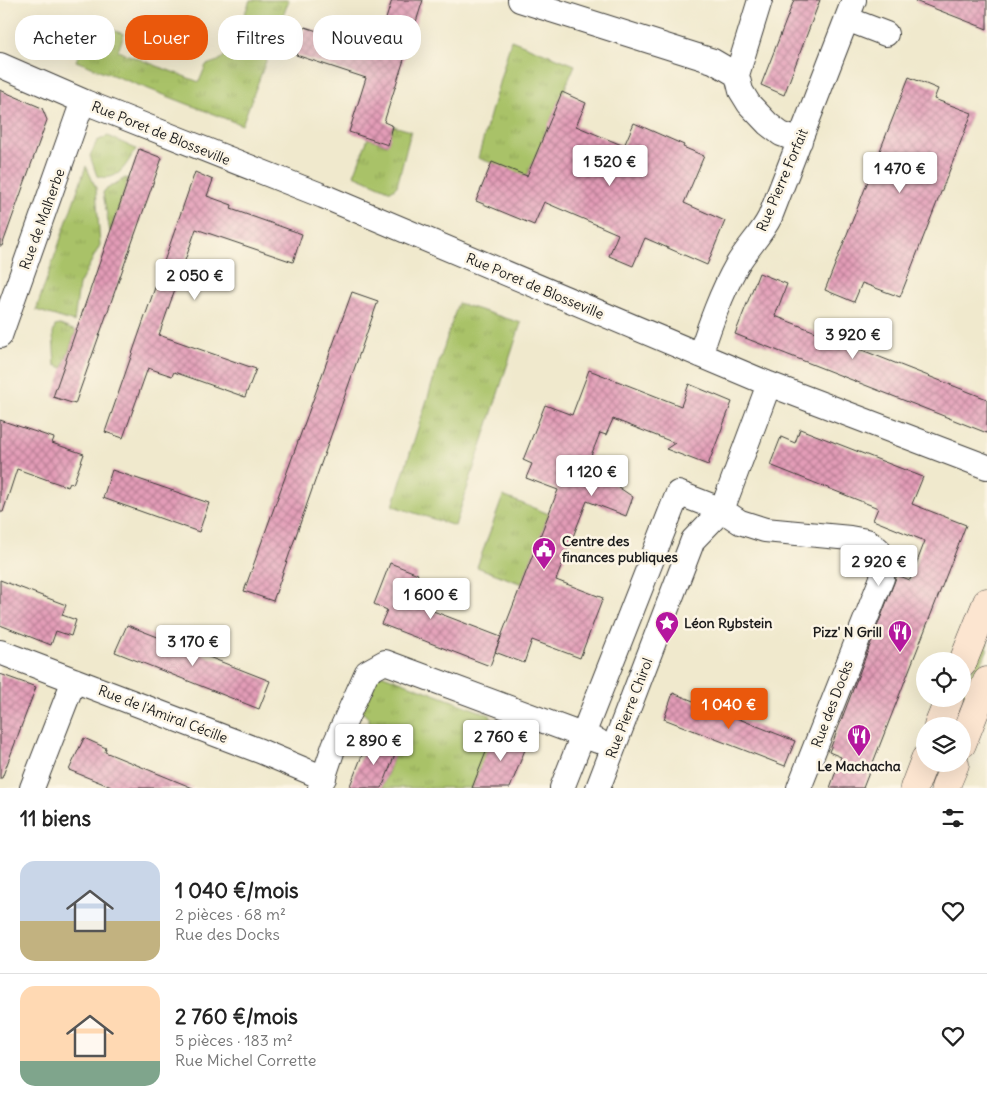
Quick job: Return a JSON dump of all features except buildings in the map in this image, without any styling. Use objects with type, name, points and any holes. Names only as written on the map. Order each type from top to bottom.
[{"type":"main road","points":[[967,652],[987,602]]},
{"type":"main road","points":[[971,721],[987,681]]},
{"type":"main road","points":[[914,788],[920,772]]},
{"type":"main road","points":[[945,788],[952,772]]},
{"type":"street","points":[[520,0],[713,61],[737,75]]},
{"type":"street","points":[[760,0],[737,75],[741,92],[749,104],[768,124],[781,134],[800,141]]},
{"type":"street","points":[[851,10],[886,34]]},
{"type":"street","name":"Rue Pierre Forfait","points":[[700,355],[728,281],[741,258],[766,224],[851,10]]},
{"type":"street","name":"Rue Poret de Blosseville","points":[[0,64],[85,102],[323,196],[769,384],[987,467]]},
{"type":"street","name":"Rue de Malherbe","points":[[0,336],[85,102]]},
{"type":"street","name":"Rue Pierre Chirol","points":[[598,788],[693,540],[722,510],[769,384]]},
{"type":"street","name":"Rue des Docks","points":[[583,735],[678,493],[722,510],[740,522],[765,530],[868,541],[878,549],[883,561],[882,578],[799,788]]},
{"type":"street","name":"Rue de l'Amiral Cécille","points":[[0,652],[260,751],[322,783]]},
{"type":"street","points":[[322,783],[334,746],[367,672],[385,662],[614,747]]},
{"type":"street","points":[[32,788],[74,680]]},
{"type":"street","points":[[562,788],[583,735]]},
{"type":"green space","points":[[250,0],[289,0],[283,15],[244,15]]},
{"type":"green space","points":[[115,31],[124,34],[118,51],[125,54],[125,60],[142,60],[199,82],[206,65],[218,61],[266,60],[242,125],[76,61],[115,60]]},
{"type":"green space","points":[[511,40],[575,65],[527,176],[478,158]]},
{"type":"green space","points":[[393,126],[411,131],[397,186],[391,191],[354,175],[368,138],[387,145]]},
{"type":"green space","points":[[108,136],[136,149],[121,171],[111,177],[97,176],[90,156],[97,141]]},
{"type":"green space","points":[[86,166],[96,188],[100,245],[79,285],[74,322],[36,310]]},
{"type":"green space","points":[[125,178],[129,179],[110,232],[103,193]]},
{"type":"green space","points":[[458,303],[521,323],[455,526],[393,506]]},
{"type":"green space","points":[[60,325],[76,331],[63,368],[55,365],[53,334],[55,326]]},
{"type":"green space","points":[[503,496],[549,514],[522,584],[477,567]]},
{"type":"green space","points":[[987,630],[987,650],[971,691],[971,672]]},
{"type":"green space","points":[[370,670],[490,715],[495,731],[472,788],[382,788],[397,749],[369,738],[369,719],[356,705]]},
{"type":"green space","points":[[957,707],[964,707],[961,717],[953,717]]},
{"type":"place","name":"Centre des finances publiques","points":[[544,570]]},
{"type":"place","name":"Léon Rybstein","points":[[667,644]]},
{"type":"place","name":"Pizz' N Grill","points":[[900,653]]},
{"type":"place","name":"Le Machacha","points":[[859,757]]}]
